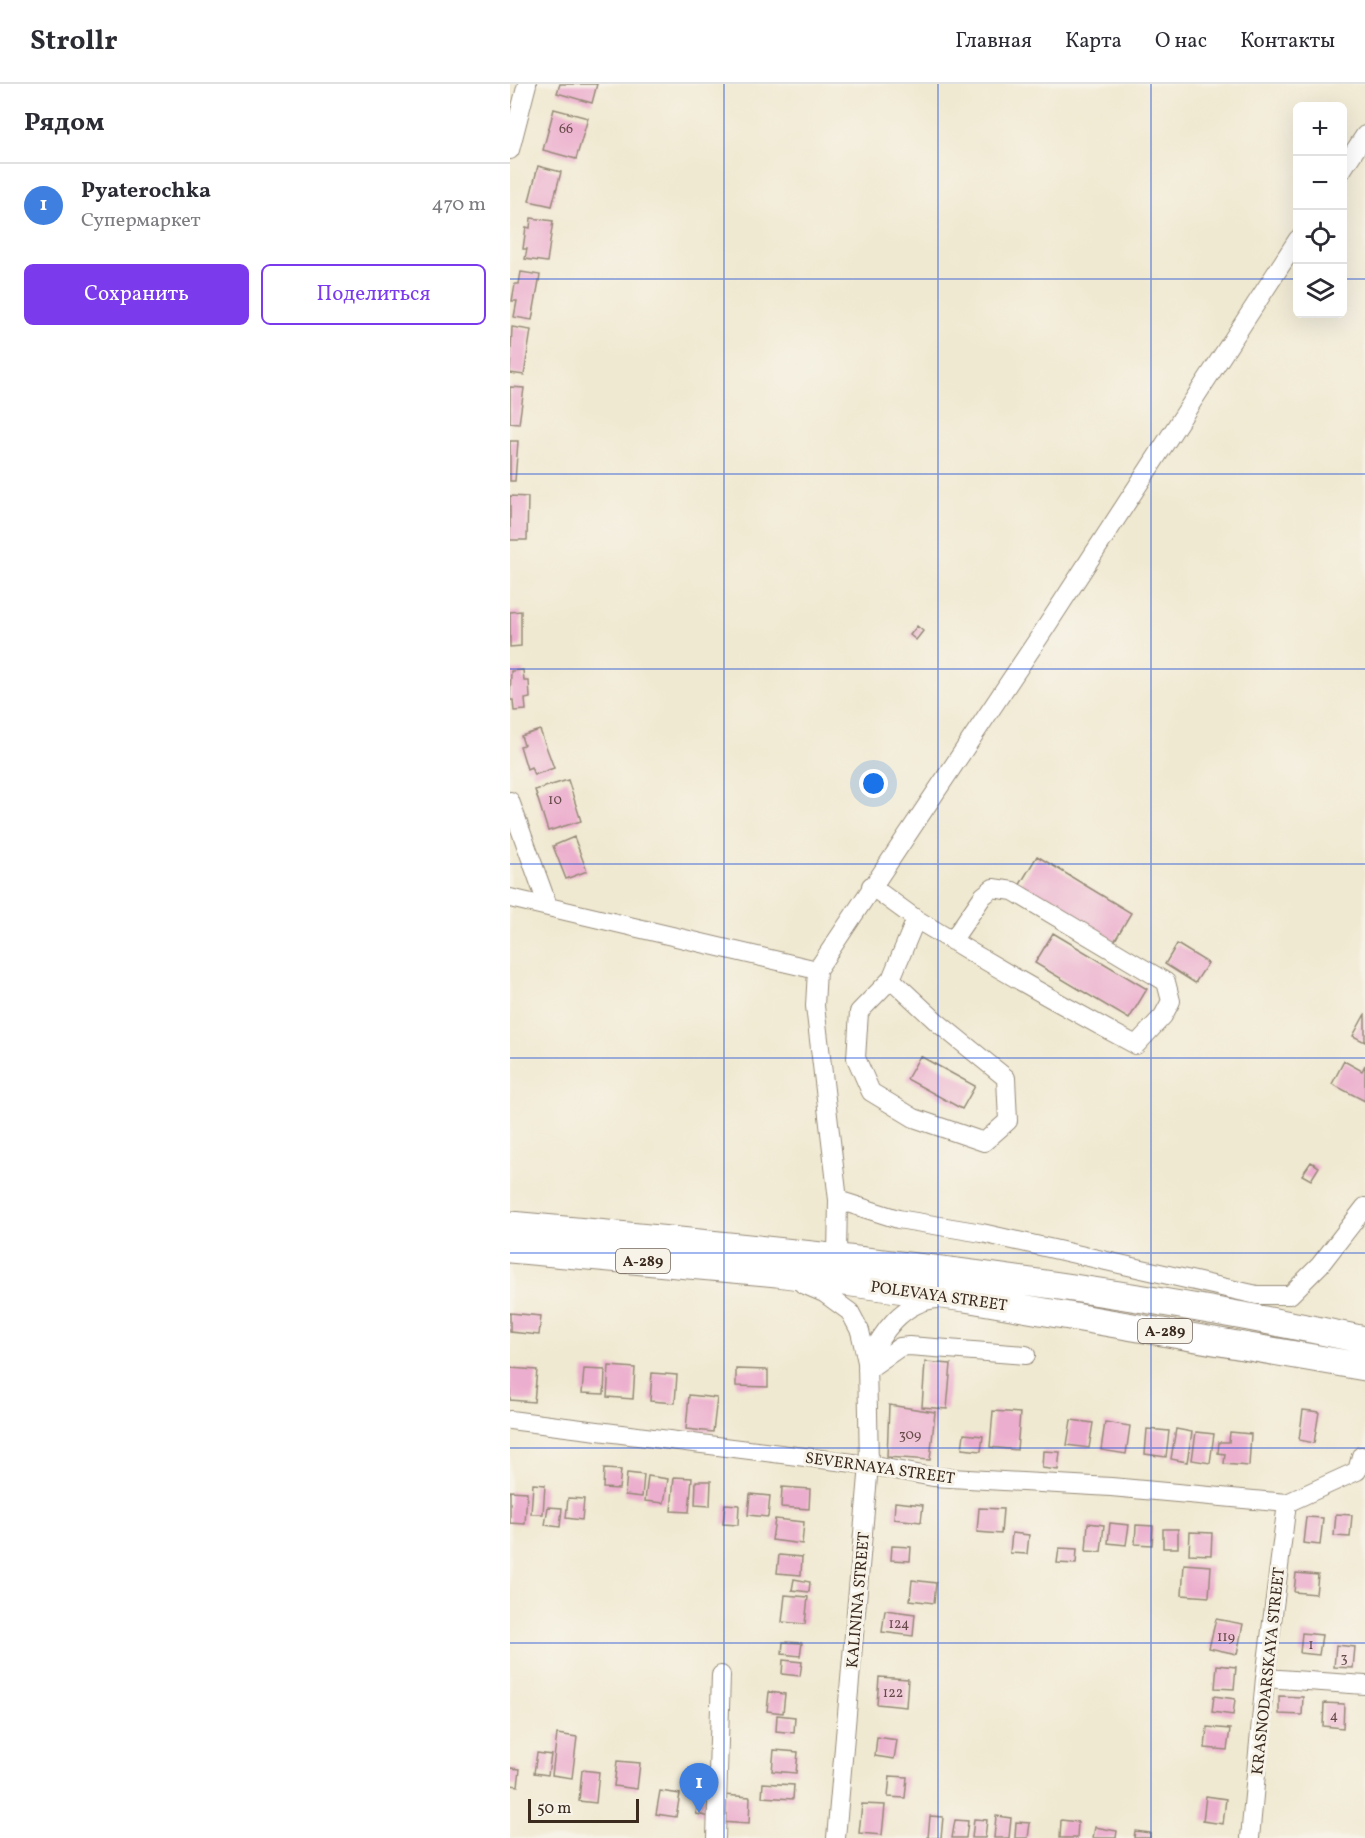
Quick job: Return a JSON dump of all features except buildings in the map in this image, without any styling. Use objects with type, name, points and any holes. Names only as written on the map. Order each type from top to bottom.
[{"type":"highway","name":"POLEVAYA STREET","points":[[510,1225],[837,1256],[1242,1314],[1365,1340]]},
{"type":"highway","name":"POLEVAYA STREET","points":[[510,1249],[777,1273],[965,1298],[1365,1367]]},
{"type":"street","points":[[510,150],[526,84]]},
{"type":"street","points":[[1347,162],[1365,135]]},
{"type":"street","points":[[837,1256],[838,1200],[815,1006],[817,970],[1044,630],[1293,247]]},
{"type":"street","points":[[510,801],[548,906]]},
{"type":"street","points":[[871,886],[952,942],[1024,985],[1136,1046],[1163,1016],[1171,1001],[1166,982],[1013,891],[993,888],[983,896],[952,942]]},
{"type":"street","points":[[510,898],[817,970]]},
{"type":"street","points":[[891,979],[937,1022],[1006,1078],[1008,1121],[984,1142],[914,1118],[871,1092],[856,1058],[859,1012],[891,979],[916,919]]},
{"type":"street","points":[[838,1200],[898,1219],[982,1233],[1257,1295],[1290,1295],[1320,1265],[1365,1208]]},
{"type":"street","name":"А-289","points":[[777,1273],[824,1293],[850,1312],[860,1331],[867,1366]]},
{"type":"street","name":"А-289","points":[[867,1366],[891,1323],[907,1310],[928,1300],[965,1298]]},
{"type":"street","points":[[867,1366],[900,1347],[909,1346],[1026,1354]]},
{"type":"street","name":"KALININA STREET","points":[[836,1838],[869,1465],[867,1366]]},
{"type":"street","name":"SEVERNAYA STREET","points":[[510,1420],[869,1465],[933,1477],[1111,1487],[1287,1503]]},
{"type":"street","points":[[1287,1503],[1361,1467]]},
{"type":"street","name":"KRASNODARSKAYA STREET","points":[[1250,1838],[1264,1678],[1287,1503]]},
{"type":"street","points":[[716,1838],[721,1675]]},
{"type":"street","points":[[1264,1678],[1365,1685]]},
{"type":"place","name":"Pyaterochka","points":[[699,1813]]}]
